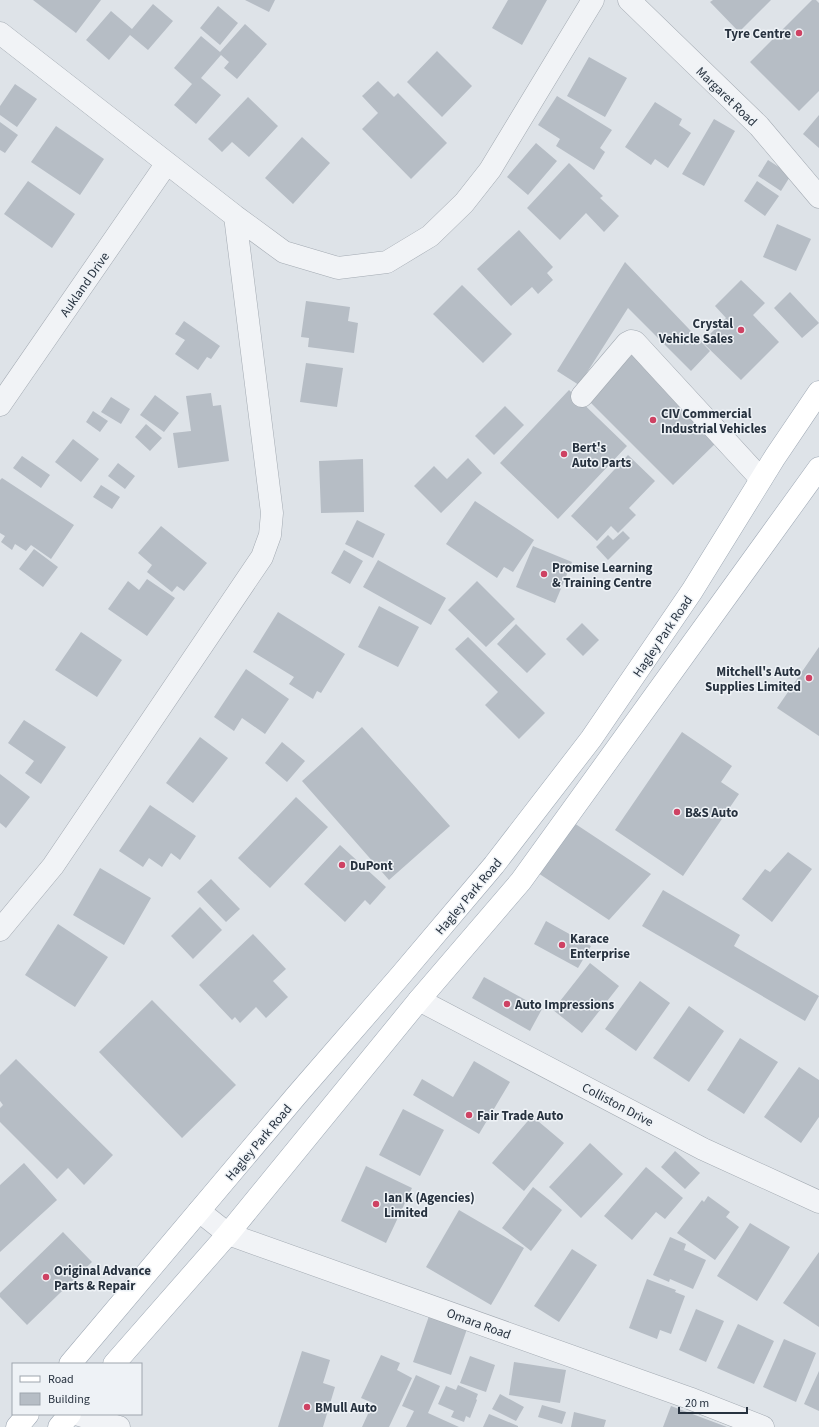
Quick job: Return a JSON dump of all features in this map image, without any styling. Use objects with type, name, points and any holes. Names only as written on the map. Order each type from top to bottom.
[{"type":"main road","name":"Hagley Park Road","points":[[71,1363],[296,1096],[402,975],[504,852],[591,739],[692,591],[761,480],[819,392]]},
{"type":"main road","points":[[115,1363],[228,1234],[419,1000],[521,881],[819,468]]},
{"type":"main road","points":[[17,1427],[27,1415]]},
{"type":"main road","points":[[59,1427],[69,1415]]},
{"type":"street","points":[[0,33],[235,216],[284,252],[338,268],[387,262],[430,236],[464,203],[490,170],[593,0]]},
{"type":"street","name":"Margaret Road","points":[[629,0],[759,126],[819,197]]},
{"type":"street","name":"Aukland Drive","points":[[0,405],[167,163]]},
{"type":"street","points":[[0,930],[53,866],[262,556],[270,535],[272,513],[235,216]]},
{"type":"street","points":[[582,396],[627,343],[631,341],[635,342],[761,480]]},
{"type":"street","name":"Colliston Drive","points":[[419,1000],[703,1149],[819,1202]]},
{"type":"street","name":"Omara Road","points":[[199,1211],[228,1234],[682,1396],[763,1427]]},
{"type":"street","points":[[79,1415],[120,1427]]},
{"type":"building","points":[[33,0],[101,0],[76,33]]},
{"type":"building","points":[[245,0],[275,0],[269,12]]},
{"type":"building","points":[[508,0],[547,0],[522,45],[492,28]]},
{"type":"building","points":[[713,0],[771,0],[739,32],[710,2]]},
{"type":"building","name":"Tyre Centre","points":[[812,0],[816,0],[819,3],[819,91],[799,111],[750,62]]},
{"type":"building","points":[[153,4],[173,21],[148,50],[130,35],[109,60],[86,40],[111,11],[132,29]]},
{"type":"building","points":[[218,6],[238,23],[220,45],[200,28]]},
{"type":"building","points":[[245,24],[267,44],[237,79],[224,68],[229,62],[221,55],[201,78],[221,95],[196,124],[174,105],[192,84],[174,68],[201,36],[220,52]]},
{"type":"building","points":[[437,51],[472,86],[442,117],[407,82]]},
{"type":"building","points":[[589,57],[627,78],[605,117],[567,96]]},
{"type":"building","points":[[378,81],[394,97],[398,93],[447,143],[411,179],[362,129],[378,113],[362,96]]},
{"type":"building","points":[[15,84],[37,99],[17,127],[0,115],[0,106]]},
{"type":"building","points":[[557,96],[612,130],[600,148],[605,152],[594,170],[556,146],[560,139],[538,125]]},
{"type":"building","points":[[248,97],[278,126],[249,157],[232,142],[222,152],[208,139]]},
{"type":"building","points":[[655,102],[682,119],[679,125],[691,133],[668,168],[655,159],[651,165],[625,147]]},
{"type":"building","points":[[819,115],[819,148],[803,134]]},
{"type":"building","points":[[714,119],[735,131],[704,186],[682,174]]},
{"type":"building","points":[[0,122],[18,135],[5,153],[0,150]]},
{"type":"building","points":[[56,126],[104,159],[80,195],[31,162]]},
{"type":"building","points":[[302,137],[330,163],[293,204],[265,178]]},
{"type":"building","points":[[536,143],[557,161],[528,195],[507,177]]},
{"type":"building","points":[[768,160],[791,175],[781,191],[758,176]]},
{"type":"building","points":[[569,163],[603,196],[600,198],[619,216],[604,232],[586,213],[560,240],[527,208]]},
{"type":"building","points":[[28,181],[75,214],[52,248],[4,214]]},
{"type":"building","points":[[757,181],[779,196],[765,216],[744,201]]},
{"type":"building","points":[[777,224],[811,239],[796,271],[763,257]]},
{"type":"building","points":[[519,230],[553,267],[547,273],[553,280],[538,294],[532,287],[511,306],[477,269]]},
{"type":"building","points":[[625,262],[710,351],[691,371],[628,308],[579,385],[557,371]]},
{"type":"building","name":"Crystal Vehicle Sales","points":[[741,280],[765,303],[753,315],[779,342],[741,380],[702,342],[726,318],[715,306]]},
{"type":"building","points":[[462,285],[512,334],[483,363],[433,314]]},
{"type":"building","points":[[790,292],[819,323],[802,338],[774,308]]},
{"type":"building","points":[[306,301],[350,307],[348,321],[358,323],[354,353],[308,347],[309,338],[301,337]]},
{"type":"building","points":[[184,321],[220,346],[211,359],[207,357],[198,370],[175,354],[185,340],[175,334]]},
{"type":"building","name":"CIV Commercial Industrial Vehicles","points":[[633,354],[719,440],[673,485],[588,400]]},
{"type":"building","points":[[306,363],[343,368],[337,407],[300,402]]},
{"type":"building","name":"Bert's Auto Parts","points":[[569,390],[627,446],[558,519],[500,463]]},
{"type":"building","points":[[211,393],[213,406],[221,405],[229,461],[178,468],[173,433],[191,431],[186,396]]},
{"type":"building","points":[[155,395],[179,413],[164,432],[140,415]]},
{"type":"building","points":[[111,397],[130,409],[121,424],[101,412]]},
{"type":"building","points":[[505,406],[524,425],[494,455],[475,436]]},
{"type":"building","points":[[93,411],[108,421],[100,432],[86,422]]},
{"type":"building","points":[[146,424],[162,438],[150,451],[135,437]]},
{"type":"building","points":[[73,439],[99,459],[81,482],[55,462]]},
{"type":"building","points":[[628,455],[655,481],[629,508],[636,515],[618,533],[611,526],[597,541],[571,516]]},
{"type":"building","points":[[22,456],[50,475],[41,488],[13,468]]},
{"type":"building","points":[[468,458],[482,473],[441,513],[414,486],[434,466],[447,479]]},
{"type":"building","points":[[363,459],[364,512],[321,513],[319,461]]},
{"type":"building","points":[[118,463],[135,476],[125,489],[108,476]]},
{"type":"building","points":[[2,478],[74,525],[51,559],[31,545],[26,551],[15,544],[12,550],[1,542],[5,536],[0,533],[0,480]]},
{"type":"building","points":[[101,485],[120,497],[112,509],[93,497]]},
{"type":"building","points":[[475,501],[534,540],[513,572],[504,567],[497,578],[446,544]]},
{"type":"building","points":[[357,520],[385,534],[373,558],[345,544]]},
{"type":"building","points":[[161,526],[207,563],[184,591],[177,586],[172,592],[147,572],[152,565],[138,553]]},
{"type":"building","points":[[623,531],[630,538],[608,560],[596,547],[608,535],[613,540]]},
{"type":"building","name":"Promise Learning & Training Centre","points":[[533,546],[572,562],[555,603],[516,587]]},
{"type":"building","points":[[34,549],[58,567],[43,587],[19,569]]},
{"type":"building","points":[[344,550],[363,561],[350,584],[331,573]]},
{"type":"building","points":[[378,560],[446,598],[431,625],[363,587]]},
{"type":"building","points":[[147,579],[175,598],[147,636],[108,609],[128,581],[139,590]]},
{"type":"building","points":[[477,581],[515,619],[486,647],[448,610]]},
{"type":"building","points":[[379,606],[419,627],[398,667],[358,647]]},
{"type":"building","points":[[278,612],[345,654],[321,693],[317,691],[313,699],[289,684],[294,677],[253,652]]},
{"type":"building","points":[[582,623],[599,640],[583,656],[566,639]]},
{"type":"building","points":[[516,624],[546,654],[527,673],[497,644]]},
{"type":"building","points":[[81,632],[122,660],[97,697],[55,670]]},
{"type":"building","points":[[468,637],[545,713],[519,739],[485,705],[498,692],[455,649]]},
{"type":"building","name":"Mitchell's Auto Supplies Limited","points":[[819,647],[819,736],[777,708]]},
{"type":"building","points":[[246,669],[289,699],[265,734],[242,718],[234,731],[214,717]]},
{"type":"building","points":[[24,720],[66,747],[41,784],[25,773],[34,761],[8,743]]},
{"type":"building","points":[[362,727],[450,826],[389,880],[302,781]]},
{"type":"building","name":"B&S Auto","points":[[682,732],[732,766],[721,782],[739,794],[683,876],[615,830]]},
{"type":"building","points":[[200,737],[228,758],[193,803],[166,783]]},
{"type":"building","points":[[282,742],[305,761],[287,782],[265,763]]},
{"type":"building","points":[[0,774],[30,797],[6,828],[0,823]]},
{"type":"building","points":[[296,797],[328,827],[270,888],[238,858]]},
{"type":"building","points":[[150,805],[196,836],[180,860],[171,853],[162,867],[149,858],[143,867],[119,851]]},
{"type":"building","points":[[574,823],[651,874],[609,920],[538,873]]},
{"type":"building","name":"DuPont","points":[[340,845],[386,887],[370,905],[365,900],[345,922],[304,884]]},
{"type":"building","points":[[788,852],[812,869],[772,922],[742,899],[765,869],[770,872]]},
{"type":"building","points":[[100,868],[151,898],[124,945],[73,915]]},
{"type":"building","points":[[211,879],[240,909],[226,922],[197,892]]},
{"type":"building","points":[[663,890],[740,935],[734,946],[819,996],[805,1021],[642,926]]},
{"type":"building","points":[[200,907],[222,930],[193,959],[171,936]]},
{"type":"building","name":"Karace Enterprise","points":[[546,921],[591,946],[578,968],[534,944]]},
{"type":"building","points":[[58,924],[108,957],[75,1007],[25,975]]},
{"type":"building","points":[[253,934],[286,969],[273,981],[288,997],[266,1018],[256,1007],[240,1023],[235,1017],[232,1020],[199,985]]},
{"type":"building","points":[[590,963],[619,986],[582,1033],[553,1010]]},
{"type":"building","name":"Auto Impressions","points":[[484,977],[542,1009],[530,1031],[472,998]]},
{"type":"building","points":[[640,981],[670,1003],[636,1051],[605,1029]]},
{"type":"building","points":[[152,1000],[236,1085],[182,1138],[99,1052]]},
{"type":"building","points":[[689,1006],[724,1031],[689,1082],[653,1058]]},
{"type":"building","points":[[740,1038],[778,1062],[744,1114],[707,1090]]},
{"type":"building","points":[[16,1059],[113,1155],[84,1185],[68,1168],[57,1179],[0,1122],[0,1108],[3,1105],[0,1101],[0,1075]]},
{"type":"building","name":"Fair Trade Auto","points":[[474,1061],[510,1082],[479,1134],[413,1095],[422,1079],[453,1097]]},
{"type":"building","points":[[799,1067],[819,1080],[819,1117],[801,1143],[764,1117]]},
{"type":"building","points":[[403,1109],[444,1130],[420,1176],[379,1155]]},
{"type":"building","points":[[532,1116],[564,1143],[524,1191],[492,1163]]},
{"type":"building","points":[[590,1143],[623,1174],[581,1218],[549,1187]]},
{"type":"building","points":[[675,1151],[700,1173],[685,1189],[661,1167]]},
{"type":"building","points":[[24,1163],[57,1200],[0,1252],[0,1185]]},
{"type":"building","name":"Ian K (Agencies) Limited","points":[[366,1166],[412,1188],[386,1243],[341,1221]]},
{"type":"building","points":[[646,1167],[683,1198],[665,1219],[656,1212],[632,1240],[604,1216]]},
{"type":"building","points":[[533,1187],[562,1210],[531,1251],[502,1228]]},
{"type":"building","points":[[708,1196],[730,1212],[726,1217],[739,1227],[715,1260],[677,1233],[702,1200],[704,1202]]},
{"type":"building","points":[[459,1210],[524,1248],[491,1305],[426,1267]]},
{"type":"building","points":[[750,1223],[790,1247],[757,1301],[717,1276]]},
{"type":"building","name":"Original Advance Parts & Repair","points":[[63,1232],[92,1262],[27,1325],[0,1297],[0,1293]]},
{"type":"building","points":[[670,1237],[686,1244],[684,1250],[706,1260],[693,1289],[670,1279],[669,1282],[653,1275]]},
{"type":"building","points":[[572,1249],[597,1265],[559,1322],[534,1306]]},
{"type":"building","points":[[819,1252],[819,1327],[783,1303]]},
{"type":"building","points":[[647,1279],[676,1290],[675,1292],[685,1296],[671,1334],[660,1330],[657,1339],[629,1328]]},
{"type":"building","points":[[696,1309],[724,1321],[706,1362],[679,1350]]},
{"type":"building","points":[[429,1316],[467,1329],[451,1375],[413,1362]]},
{"type":"building","points":[[738,1324],[774,1341],[754,1384],[717,1368]]},
{"type":"building","points":[[784,1339],[816,1353],[796,1402],[763,1387]]},
{"type":"building","name":"BMull Auto","points":[[302,1351],[330,1360],[323,1383],[335,1387],[323,1427],[278,1427]]},
{"type":"building","points":[[381,1355],[400,1363],[397,1370],[412,1378],[389,1427],[362,1427],[373,1403],[361,1398]]},
{"type":"building","points":[[470,1356],[495,1365],[486,1392],[460,1383]]},
{"type":"building","points":[[514,1362],[566,1370],[560,1403],[509,1395]]},
{"type":"building","points":[[819,1371],[819,1411],[804,1404]]},
{"type":"building","points":[[416,1375],[440,1386],[428,1413],[459,1427],[406,1427],[414,1411],[402,1406]]},
{"type":"building","points":[[458,1385],[478,1394],[470,1418],[466,1416],[464,1422],[451,1417],[454,1411],[438,1404],[446,1386],[456,1390]]},
{"type":"building","points":[[500,1394],[524,1407],[516,1421],[492,1409]]},
{"type":"building","points":[[542,1405],[566,1412],[562,1424],[538,1417]]},
{"type":"building","points":[[671,1406],[727,1427],[663,1427]]},
{"type":"building","points":[[574,1412],[606,1420],[604,1427],[571,1427]]},
{"type":"building","points":[[489,1414],[518,1426],[518,1427],[483,1427]]},
{"type":"place","name":"Tyre Centre","points":[[799,33]]},
{"type":"place","name":"Crystal Vehicle Sales","points":[[741,330]]},
{"type":"place","name":"CIV Commercial Industrial Vehicles","points":[[653,420]]},
{"type":"place","name":"Bert's Auto Parts","points":[[564,454]]},
{"type":"place","name":"Promise Learning & Training Centre","points":[[544,574]]},
{"type":"place","name":"Mitchell's Auto Supplies Limited","points":[[809,678]]},
{"type":"place","name":"B&S Auto","points":[[677,812]]},
{"type":"place","name":"DuPont","points":[[342,865]]},
{"type":"place","name":"Karace Enterprise","points":[[562,945]]},
{"type":"place","name":"Auto Impressions","points":[[507,1004]]},
{"type":"place","name":"Fair Trade Auto","points":[[469,1115]]},
{"type":"place","name":"Ian K (Agencies) Limited","points":[[376,1204]]},
{"type":"place","name":"Original Advance Parts & Repair","points":[[46,1277]]},
{"type":"place","name":"BMull Auto","points":[[307,1407]]}]
